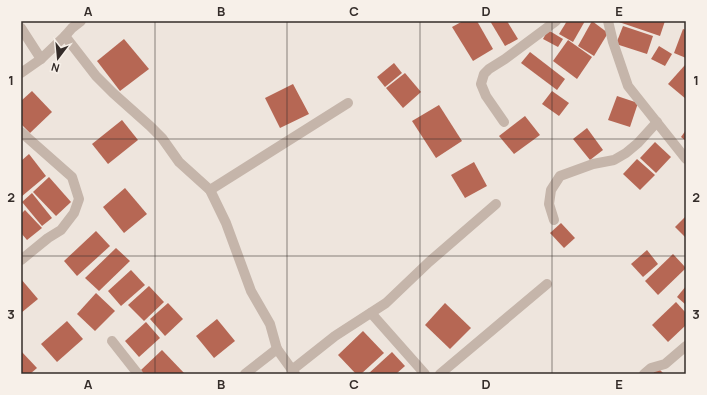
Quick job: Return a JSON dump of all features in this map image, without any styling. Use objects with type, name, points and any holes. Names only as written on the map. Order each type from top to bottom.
[{"type":"street","points":[[21,73],[41,59],[81,21]]},
{"type":"street","points":[[504,122],[486,96],[481,84],[484,74],[556,21]]},
{"type":"street","points":[[608,21],[613,42],[628,86],[686,159]]},
{"type":"street","points":[[21,28],[41,59]]},
{"type":"street","points":[[65,36],[96,76],[150,126],[162,138],[179,162],[210,190],[226,223],[251,291],[270,324],[277,349],[293,372],[335,336],[386,304],[429,262],[496,204]]},
{"type":"street","points":[[210,190],[348,103]]},
{"type":"street","points":[[554,220],[549,204],[551,190],[560,176],[593,164],[614,160],[626,153],[638,143],[657,122]]},
{"type":"street","points":[[21,132],[72,177],[79,199],[74,213],[61,230],[48,238],[21,260]]},
{"type":"street","points":[[440,374],[547,284]]},
{"type":"street","points":[[371,313],[425,374]]},
{"type":"street","points":[[112,341],[138,374]]},
{"type":"street","points":[[644,374],[651,368],[665,364],[686,346]]},
{"type":"street","points":[[245,374],[277,349]]},
{"type":"building","points":[[463,21],[477,21],[493,49],[473,61],[452,27]]},
{"type":"building","points":[[490,21],[507,21],[518,39],[505,46]]},
{"type":"building","points":[[567,21],[585,21],[573,42],[559,34]]},
{"type":"building","points":[[592,21],[608,33],[594,56],[578,46]]},
{"type":"building","points":[[616,21],[665,21],[660,36]]},
{"type":"building","points":[[623,26],[653,36],[647,54],[616,44]]},
{"type":"building","points":[[683,29],[686,30],[686,58],[674,53]]},
{"type":"building","points":[[548,30],[563,39],[558,47],[543,39]]},
{"type":"building","points":[[124,39],[149,69],[120,91],[97,61]]},
{"type":"building","points":[[568,40],[592,57],[577,79],[553,61]]},
{"type":"building","points":[[659,46],[672,54],[665,66],[651,59]]},
{"type":"building","points":[[530,52],[565,79],[557,90],[521,63]]},
{"type":"building","points":[[394,63],[402,73],[385,87],[377,77]]},
{"type":"building","points":[[686,65],[686,99],[668,84]]},
{"type":"building","points":[[405,73],[421,92],[403,108],[386,88]]},
{"type":"building","points":[[293,84],[309,114],[280,128],[265,98]]},
{"type":"building","points":[[32,91],[52,112],[30,133],[21,124],[21,101]]},
{"type":"building","points":[[552,91],[569,103],[559,116],[542,104]]},
{"type":"building","points":[[617,96],[638,103],[630,127],[608,120]]},
{"type":"building","points":[[439,105],[462,141],[436,158],[412,121]]},
{"type":"building","points":[[525,116],[540,135],[514,154],[499,136]]},
{"type":"building","points":[[122,120],[138,140],[108,164],[92,144]]},
{"type":"building","points":[[587,128],[603,150],[590,160],[573,139]]},
{"type":"building","points":[[686,130],[686,141],[681,137]]},
{"type":"building","points":[[655,142],[671,157],[656,173],[640,158]]},
{"type":"building","points":[[29,154],[46,176],[21,197],[21,161]]},
{"type":"building","points":[[637,159],[655,175],[640,190],[623,174]]},
{"type":"building","points":[[474,162],[487,186],[465,198],[451,175]]},
{"type":"building","points":[[49,177],[71,202],[56,216],[33,192]]},
{"type":"building","points":[[125,188],[147,214],[124,233],[103,207]]},
{"type":"building","points":[[32,193],[52,218],[42,226],[22,202]]},
{"type":"building","points":[[25,210],[42,228],[27,240],[21,233],[21,214]]},
{"type":"building","points":[[686,216],[686,238],[675,227]]},
{"type":"building","points":[[561,223],[575,238],[564,248],[550,233]]},
{"type":"building","points":[[96,231],[110,246],[77,276],[64,261]]},
{"type":"building","points":[[116,248],[130,261],[99,291],[85,278]]},
{"type":"building","points":[[647,250],[658,264],[643,277],[631,264]]},
{"type":"building","points":[[673,254],[686,268],[658,295],[645,281]]},
{"type":"building","points":[[131,270],[145,285],[121,306],[108,291]]},
{"type":"building","points":[[21,279],[38,299],[21,313]]},
{"type":"building","points":[[149,286],[164,302],[144,321],[128,305]]},
{"type":"building","points":[[686,286],[686,305],[677,297]]},
{"type":"building","points":[[96,293],[115,311],[95,331],[77,314]]},
{"type":"building","points":[[676,302],[686,313],[686,325],[668,342],[652,325]]},
{"type":"building","points":[[168,303],[183,319],[165,336],[150,319]]},
{"type":"building","points":[[445,303],[471,328],[450,349],[425,325]]},
{"type":"building","points":[[217,319],[235,341],[214,358],[196,336]]},
{"type":"building","points":[[67,321],[83,339],[57,362],[41,344]]},
{"type":"building","points":[[146,322],[160,338],[139,357],[125,341]]},
{"type":"building","points":[[363,331],[384,353],[361,374],[356,374],[338,355]]},
{"type":"building","points":[[162,350],[185,374],[144,374],[141,370]]},
{"type":"building","points":[[21,351],[37,368],[30,374],[21,374]]},
{"type":"building","points":[[392,352],[405,366],[396,374],[368,374]]},
{"type":"building","points":[[658,368],[664,374],[652,374]]}]
